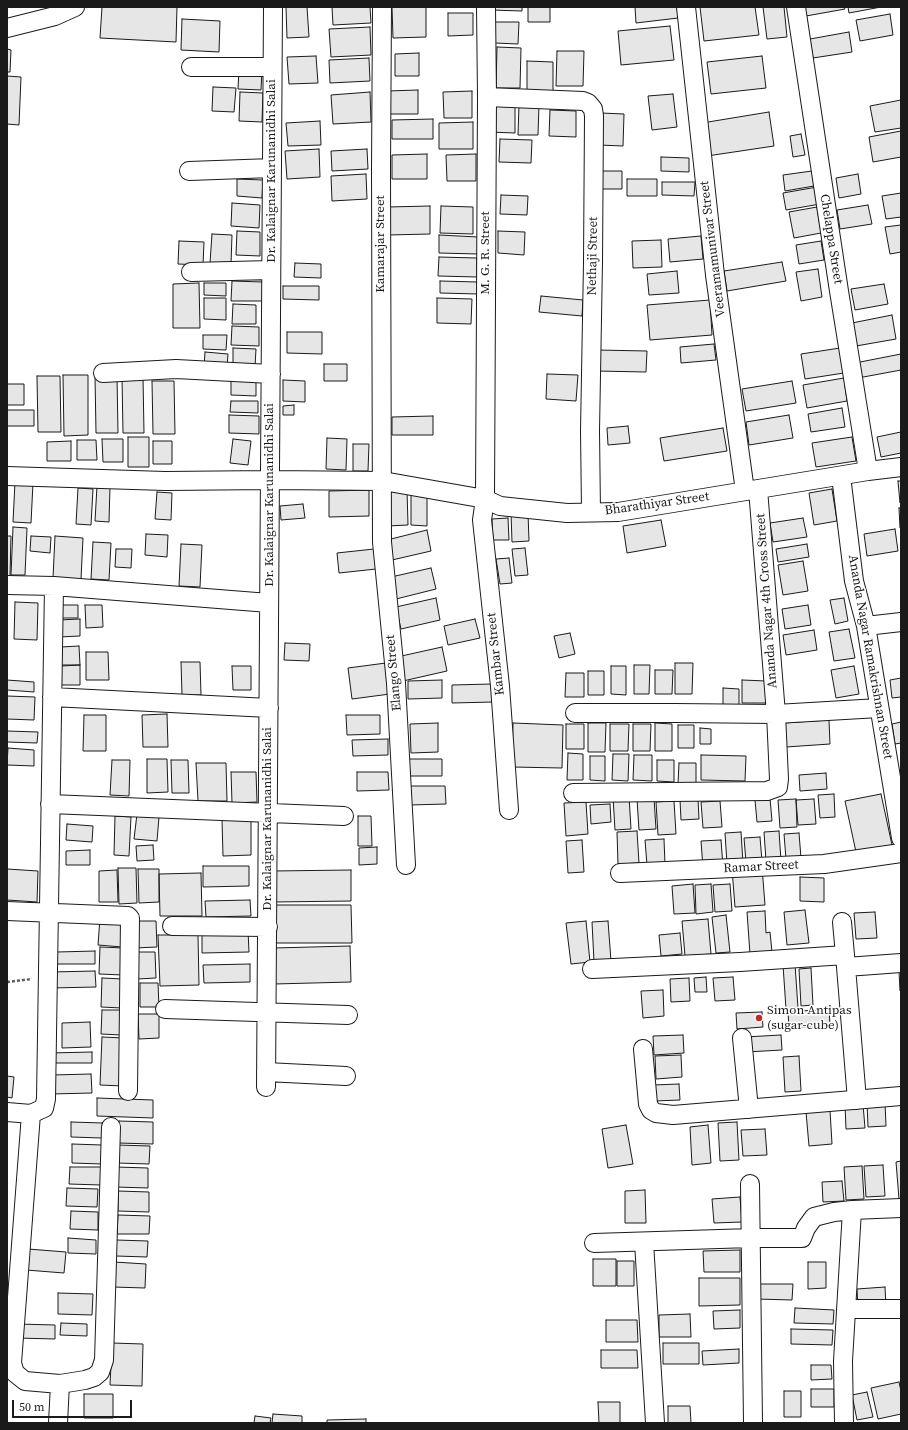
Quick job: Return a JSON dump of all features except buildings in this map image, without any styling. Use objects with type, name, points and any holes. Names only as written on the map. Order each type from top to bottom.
[{"type":"street","points":[[7,28],[55,16],[75,7]]},
{"type":"street","name":"Dr. Kalaignar Karunanidhi Salai","points":[[273,7],[266,1079],[346,1076]]},
{"type":"street","name":"Kamarajar Street","points":[[382,7],[381,200],[383,481]]},
{"type":"street","name":"M. G. R. Street","points":[[485,499],[486,7]]},
{"type":"street","name":"Veeramamunivar Street","points":[[686,7],[715,276],[752,490]]},
{"type":"street","name":"Chelappa Street","points":[[796,7],[840,299],[868,471]]},
{"type":"street","points":[[191,66],[272,67]]},
{"type":"street","name":"Nethaji Street","points":[[487,97],[583,101],[588,103],[593,109],[593,262],[590,430],[591,512]]},
{"type":"street","points":[[189,171],[272,168]]},
{"type":"street","points":[[191,272],[271,270]]},
{"type":"street","points":[[103,373],[176,369],[271,374]]},
{"type":"street","name":"Bharathiyar Street","points":[[7,476],[165,481],[383,481],[485,499],[500,506],[567,513],[618,512],[868,471],[901,467]]},
{"type":"street","name":"Ananda Nagar Ramakrishnan Street","points":[[841,476],[854,581],[866,626],[901,838]]},
{"type":"street","name":"Elango Street","points":[[383,481],[382,542],[396,683],[406,865]]},
{"type":"street","name":"Ananda Nagar 4th Cross Street","points":[[574,793],[767,791],[778,786],[776,714],[752,490]]},
{"type":"street","name":"Kambar Street","points":[[485,499],[482,520],[500,686],[509,810]]},
{"type":"street","points":[[7,586],[54,586],[269,603]]},
{"type":"street","points":[[7,1112],[31,1114],[41,1110],[45,1105],[54,586]]},
{"type":"street","points":[[866,626],[901,622]]},
{"type":"street","points":[[52,697],[269,708]]},
{"type":"street","points":[[576,713],[776,714],[879,708]]},
{"type":"street","points":[[50,804],[344,816]]},
{"type":"street","name":"Ramar Street","points":[[620,873],[824,864],[901,853]]},
{"type":"street","points":[[7,911],[128,916],[130,918],[128,1091]]},
{"type":"street","points":[[842,922],[857,1100]]},
{"type":"street","points":[[172,926],[268,926]]},
{"type":"street","points":[[592,969],[740,962],[845,961],[901,963]]},
{"type":"street","points":[[165,1009],[348,1015]]},
{"type":"street","points":[[742,1038],[749,1109]]},
{"type":"street","points":[[642,1049],[648,1104],[651,1110],[656,1113],[673,1115],[901,1096]]},
{"type":"street","points":[[31,1114],[12,1363],[15,1372],[25,1381],[60,1384],[85,1380],[94,1377],[100,1372],[104,1360],[111,1127]]},
{"type":"street","points":[[750,1184],[753,1423]]},
{"type":"street","points":[[594,1243],[751,1238],[802,1238],[806,1228],[814,1217],[834,1212],[852,1210],[901,1208]]},
{"type":"street","points":[[844,1423],[843,1361],[852,1210]]},
{"type":"street","points":[[644,1242],[655,1423]]},
{"type":"street","points":[[846,1309],[901,1309]]},
{"type":"street","points":[[58,1423],[60,1384]]},
{"type":"path","points":[[7,982],[47,978]]},
{"type":"place","name":"Simon Antipas (sugar-cube)","points":[[759,1018]]}]
